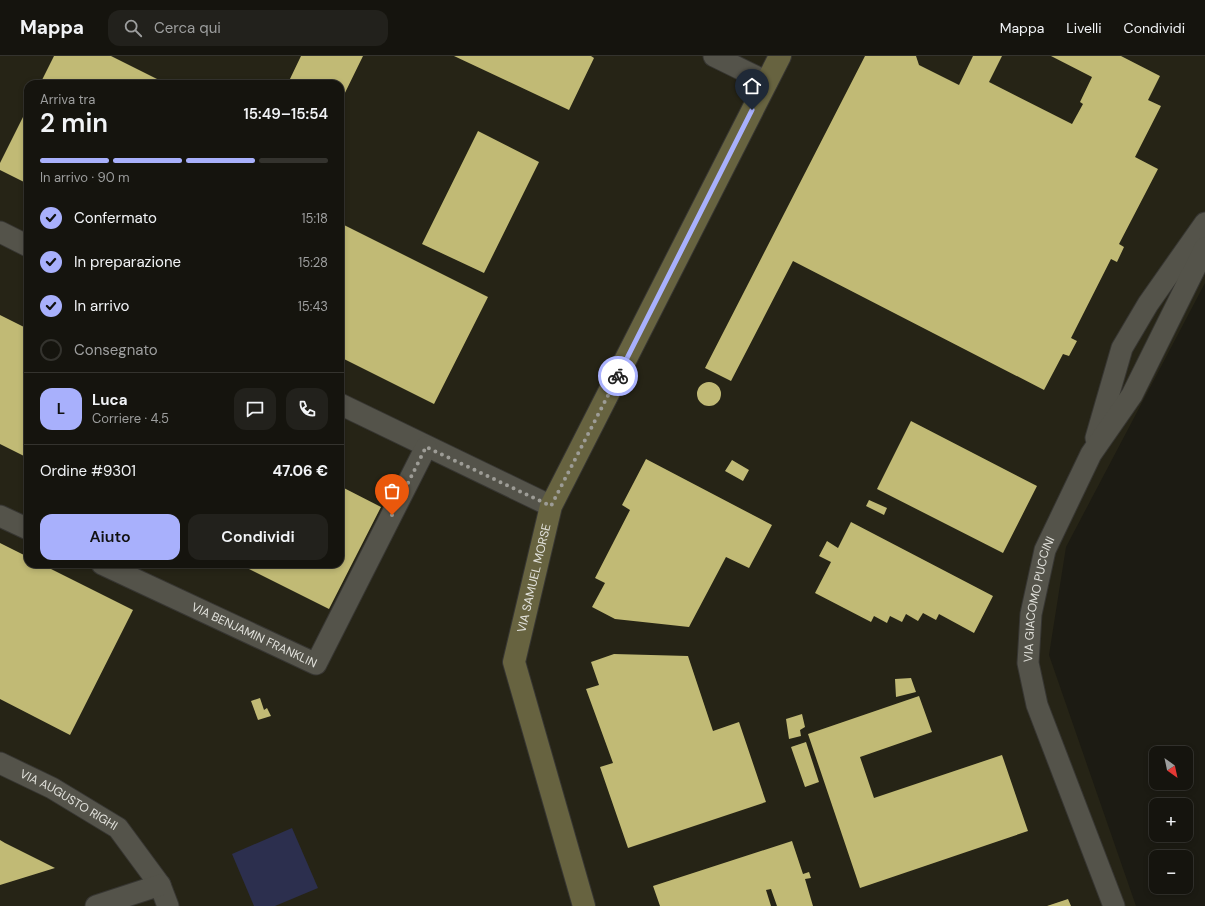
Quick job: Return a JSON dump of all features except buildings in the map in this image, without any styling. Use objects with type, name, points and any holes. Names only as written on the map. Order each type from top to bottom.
[{"type":"street","points":[[714,56],[767,82]]},
{"type":"street","name":"VIA SAMUEL MORSE","points":[[584,906],[514,662],[551,506],[780,56]]},
{"type":"street","name":"VIA GIACOMO PUCCINI","points":[[1091,454],[1122,348],[1148,304],[1205,223]]},
{"type":"street","points":[[0,232],[24,244]]},
{"type":"street","name":"VIA GIACOMO PUCCINI","points":[[1114,906],[1037,705],[1028,663],[1031,614],[1045,550],[1091,454],[1132,395],[1205,248]]},
{"type":"street","points":[[344,406],[426,447],[551,506]]},
{"type":"street","name":"VIA BENJAMIN FRANKLIN","points":[[111,568],[316,664],[426,447]]},
{"type":"street","points":[[0,516],[24,527]]},
{"type":"street","name":"VIA AUGUSTO RIGHI","points":[[0,763],[52,788],[118,828],[160,885],[168,906]]},
{"type":"street","points":[[96,906],[160,885]]},
{"type":"shaded area","points":[[0,56],[1205,56],[1205,283],[1066,547],[1049,655],[1136,906],[0,906]]},
{"type":"shaded area","points":[[292,828],[318,888],[275,906],[254,906],[232,854]]},
{"type":"way so far","points":[[392,515],[426,447],[551,506],[618,376]]},
{"type":"route","points":[[618,376],[752,110]]}]
